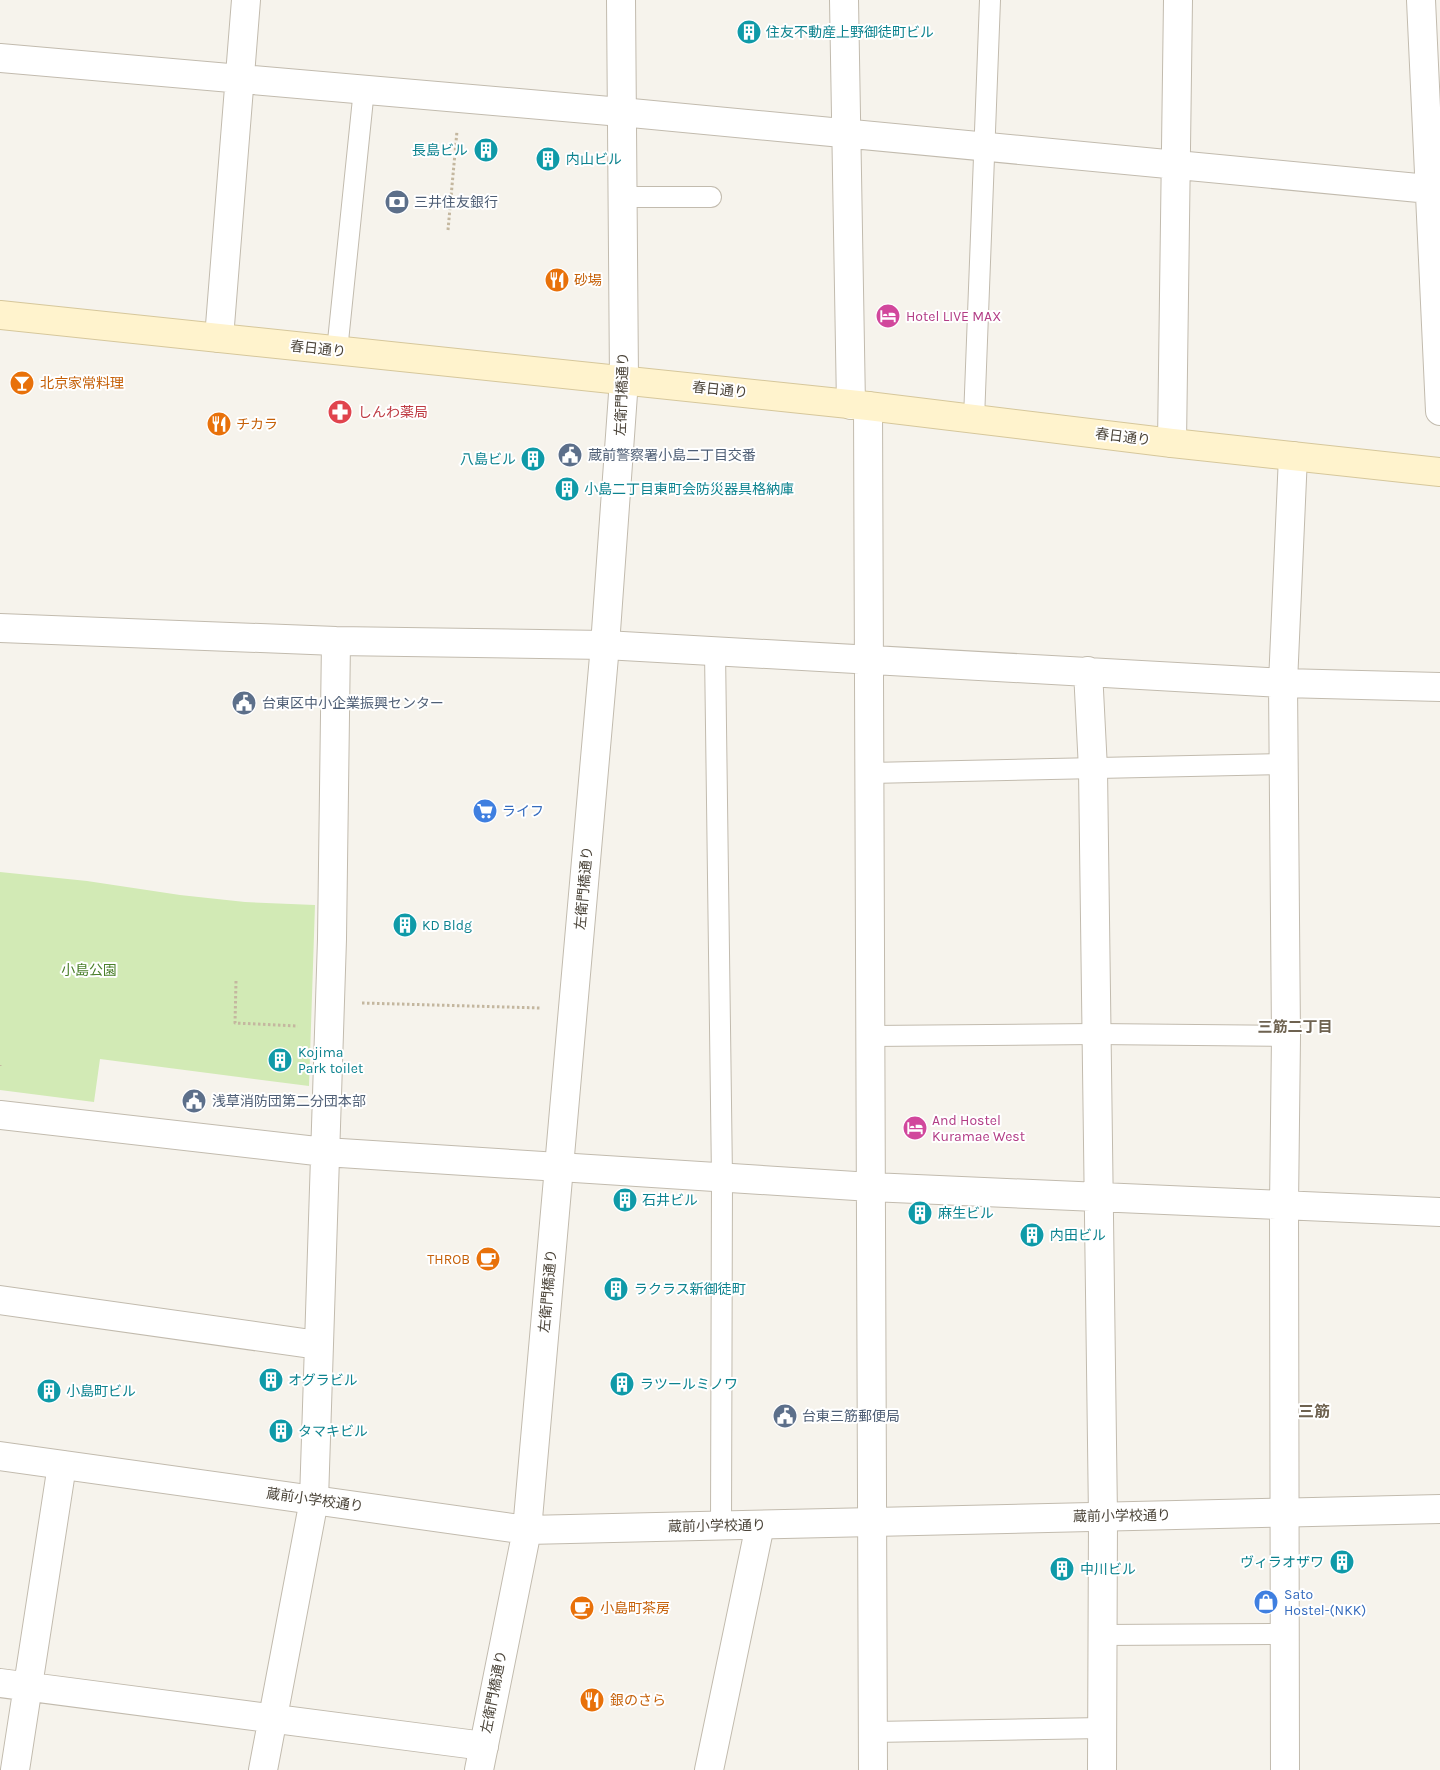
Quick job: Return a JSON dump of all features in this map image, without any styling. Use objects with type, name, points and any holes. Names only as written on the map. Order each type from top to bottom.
[{"type":"main road","name":"春日通り","points":[[0,315],[860,405],[1172,443],[1440,472]]},
{"type":"street","points":[[219,338],[246,0]]},
{"type":"street","name":"左衛門橋通り","points":[[481,1758],[526,1530],[605,646],[624,380],[621,0]]},
{"type":"street","points":[[844,0],[846,133],[860,405],[869,658],[873,1770]]},
{"type":"street","points":[[1172,443],[1178,0]]},
{"type":"street","points":[[1421,0],[1435,189],[1440,411]]},
{"type":"street","points":[[0,58],[622,112],[1435,189]]},
{"type":"street","points":[[1285,1770],[1284,1206],[1286,1036],[1283,683],[1293,456]]},
{"type":"street","points":[[0,628],[336,641],[605,646],[869,658],[1283,683],[1440,687]]},
{"type":"street","points":[[263,1770],[314,1500],[329,1002],[336,641]]},
{"type":"street","points":[[1088,671],[1093,769],[1102,1517],[1102,1770]]},
{"type":"street","points":[[0,1115],[325,1152],[871,1187],[1440,1212]]},
{"type":"street","points":[[0,1300],[318,1345]]},
{"type":"street","name":"蔵前小学校通り","points":[[0,1456],[526,1530],[1440,1509]]},
{"type":"street","points":[[15,1770],[62,1465]]},
{"type":"street","points":[[710,1770],[760,1525]]},
{"type":"street","points":[[0,1683],[273,1718],[481,1758]]},
{"type":"lane","points":[[974,419],[990,0]]},
{"type":"lane","points":[[337,351],[364,89]]},
{"type":"lane","points":[[622,197],[711,197]]},
{"type":"lane","points":[[715,651],[722,1178],[721,1526]]},
{"type":"lane","points":[[870,772],[1283,764]]},
{"type":"lane","points":[[871,1036],[1096,1034],[1286,1036]]},
{"type":"lane","points":[[1102,1634],[1284,1634]]},
{"type":"lane","points":[[873,1732],[1102,1728]]},
{"type":"path","points":[[448,230],[460,98]]},
{"type":"path","points":[[236,981],[235,1023],[289,1025]]},
{"type":"path","points":[[329,1002],[573,1009]]},
{"type":"green space","name":"小島公園","points":[[0,872],[87,881],[180,895],[245,902],[315,905],[309,1086],[100,1059],[94,1102],[0,1090]]},
{"type":"place","name":"住友不動産上野御徒町ビル","points":[[749,32]]},
{"type":"place","name":"長島ビル","points":[[486,150]]},
{"type":"place","name":"内山ビル","points":[[548,159]]},
{"type":"place","name":"三井住友銀行","points":[[397,202]]},
{"type":"place","name":"砂場","points":[[557,280]]},
{"type":"place","name":"Hotel LIVE MAX","points":[[888,316]]},
{"type":"place","name":"北京家常料理","points":[[22,383]]},
{"type":"place","name":"しんわ薬局","points":[[340,412]]},
{"type":"place","name":"チカラ","points":[[219,424]]},
{"type":"place","name":"蔵前警察署小島二丁目交番","points":[[570,455]]},
{"type":"place","name":"八島ビル","points":[[533,459]]},
{"type":"place","name":"小島二丁目東町会防災器具格納庫","points":[[567,489]]},
{"type":"place","name":"台東区中小企業振興センター","points":[[244,703]]},
{"type":"place","name":"ライフ","points":[[485,811]]},
{"type":"place","name":"KD Bldg","points":[[405,925]]},
{"type":"place","name":"Kojima Park toilet","points":[[280,1060]]},
{"type":"place","name":"浅草消防団第二分団本部","points":[[194,1101]]},
{"type":"place","name":"And Hostel Kuramae West","points":[[915,1128]]},
{"type":"place","name":"石井ビル","points":[[625,1200]]},
{"type":"place","name":"麻生ビル","points":[[920,1213]]},
{"type":"place","name":"内田ビル","points":[[1032,1235]]},
{"type":"place","name":"THROB","points":[[488,1259]]},
{"type":"place","name":"ラクラス新御徒町","points":[[616,1289]]},
{"type":"place","name":"オグラビル","points":[[271,1380]]},
{"type":"place","name":"ラツールミノワ","points":[[622,1384]]},
{"type":"place","name":"小島町ビル","points":[[49,1391]]},
{"type":"place","name":"台東三筋郵便局","points":[[785,1416]]},
{"type":"place","name":"タマキビル","points":[[281,1431]]},
{"type":"place","name":"ヴィラオザワ","points":[[1342,1562]]},
{"type":"place","name":"中川ビル","points":[[1062,1569]]},
{"type":"place","name":"Sato Hostel-(NKK)","points":[[1266,1602]]},
{"type":"place","name":"小島町茶房","points":[[582,1608]]},
{"type":"place","name":"銀のさら","points":[[592,1700]]},
{"type":"district","name":"三筋二丁目","points":[[1295,1027]]},
{"type":"district","name":"三筋","points":[[1314,1411]]}]
